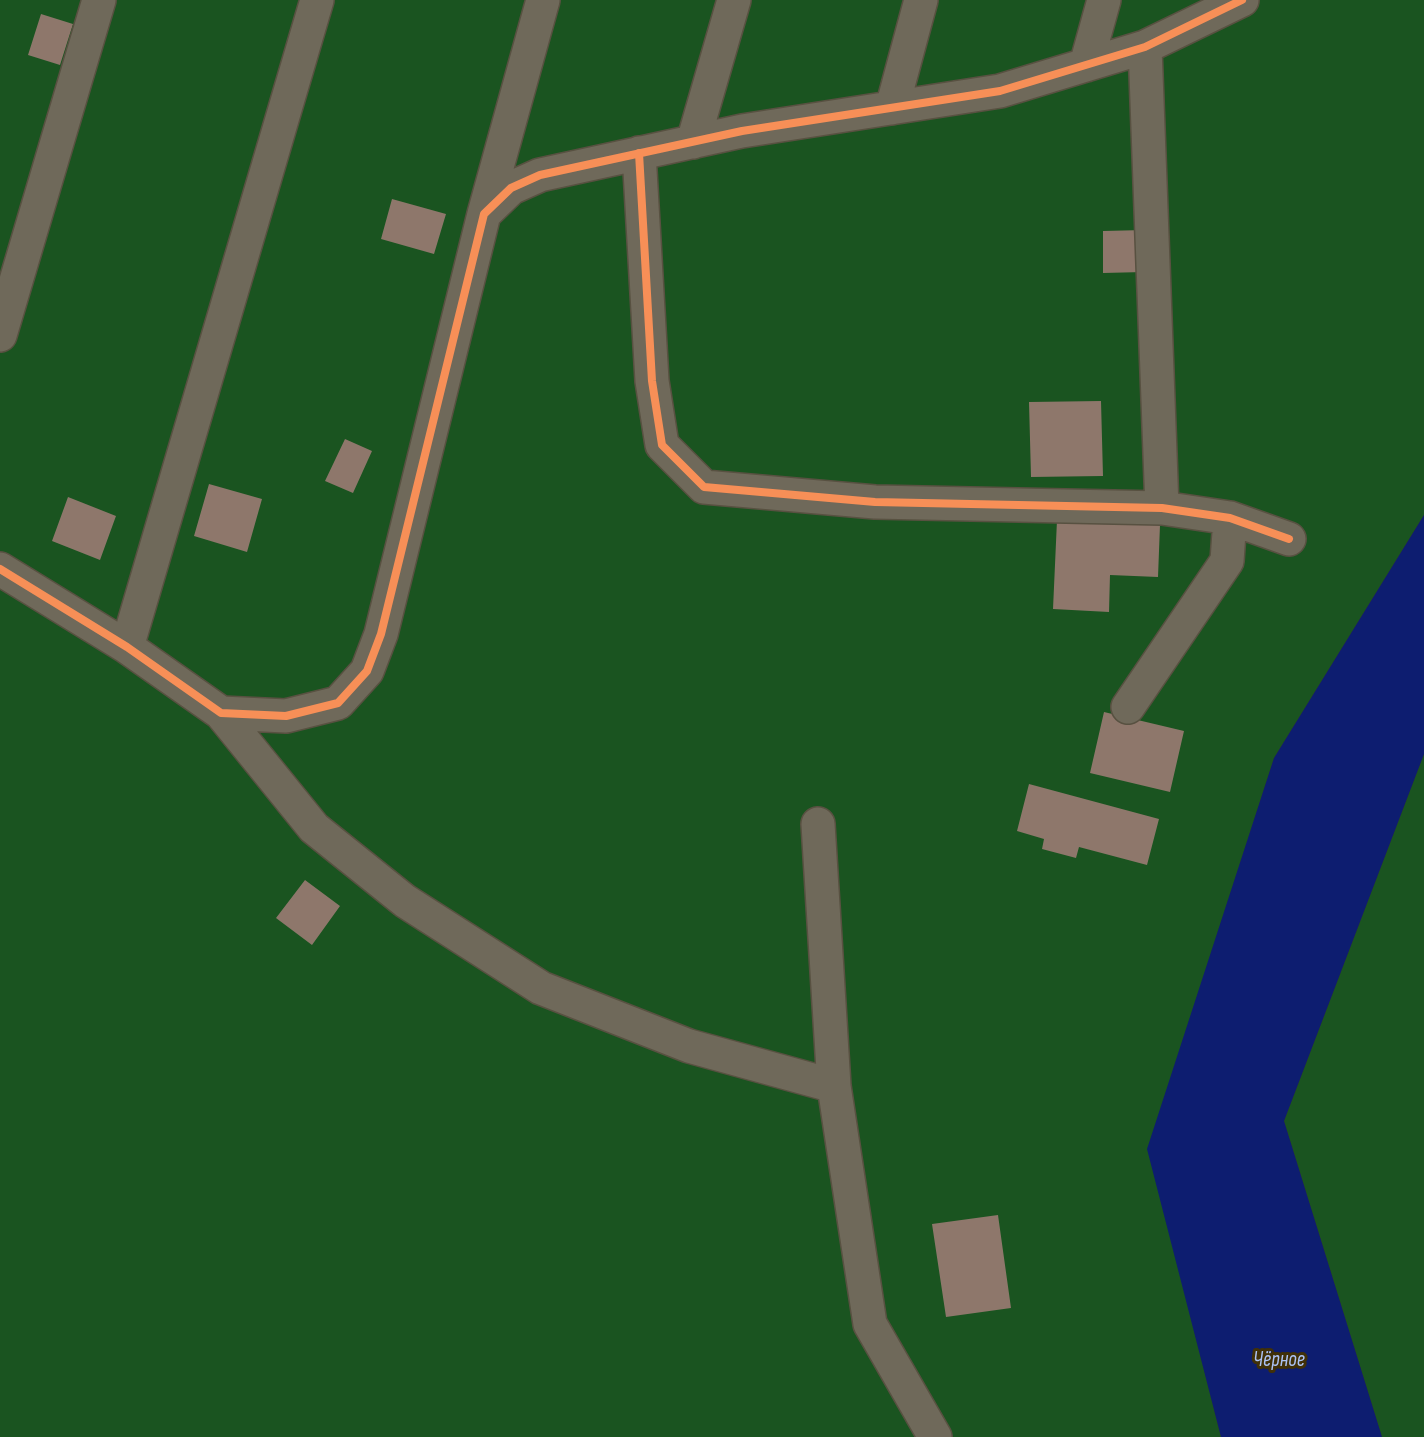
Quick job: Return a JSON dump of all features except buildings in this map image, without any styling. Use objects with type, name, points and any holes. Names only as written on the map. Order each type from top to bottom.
[{"type":"street","points":[[0,335],[99,0]]},
{"type":"street","points":[[127,647],[317,0]]},
{"type":"street","points":[[220,712],[286,716],[338,703],[367,671],[381,634],[484,214],[543,0]]},
{"type":"street","points":[[693,142],[734,0]]},
{"type":"street","points":[[892,108],[921,0]]},
{"type":"street","points":[[1086,65],[1104,0]]},
{"type":"street","points":[[484,214],[511,188],[540,175],[742,131],[1000,91],[1145,47],[1242,0]]},
{"type":"street","points":[[1145,47],[1162,508]]},
{"type":"street","points":[[639,153],[652,381],[662,445],[704,487],[874,502],[1162,508],[1230,518],[1289,539]]},
{"type":"street","points":[[1128,707],[1227,561],[1230,518]]},
{"type":"street","points":[[0,569],[127,647],[220,712],[314,828],[405,901],[541,988],[689,1046],[834,1086]]},
{"type":"street","points":[[818,824],[834,1086],[870,1324],[936,1437]]},
{"type":"green space","points":[[0,0],[1424,0],[1424,515],[1274,758],[1148,1149],[1221,1437],[0,1437]]},
{"type":"green space","points":[[1424,754],[1424,1437],[1382,1437],[1284,1121]]},
{"type":"water","name":"Чёрное","points":[[1424,515],[1424,754],[1284,1121],[1382,1437],[1221,1437],[1147,1149],[1274,758]]},
{"type":"cycle path","points":[[0,569],[127,647],[221,713],[286,716],[338,703],[367,671],[381,634],[484,214],[511,188],[540,175],[742,131],[1000,91],[1145,47],[1242,0]]},
{"type":"cycle path","points":[[639,153],[652,381],[662,445],[704,487],[875,502],[1162,508],[1230,518],[1289,539]]}]
